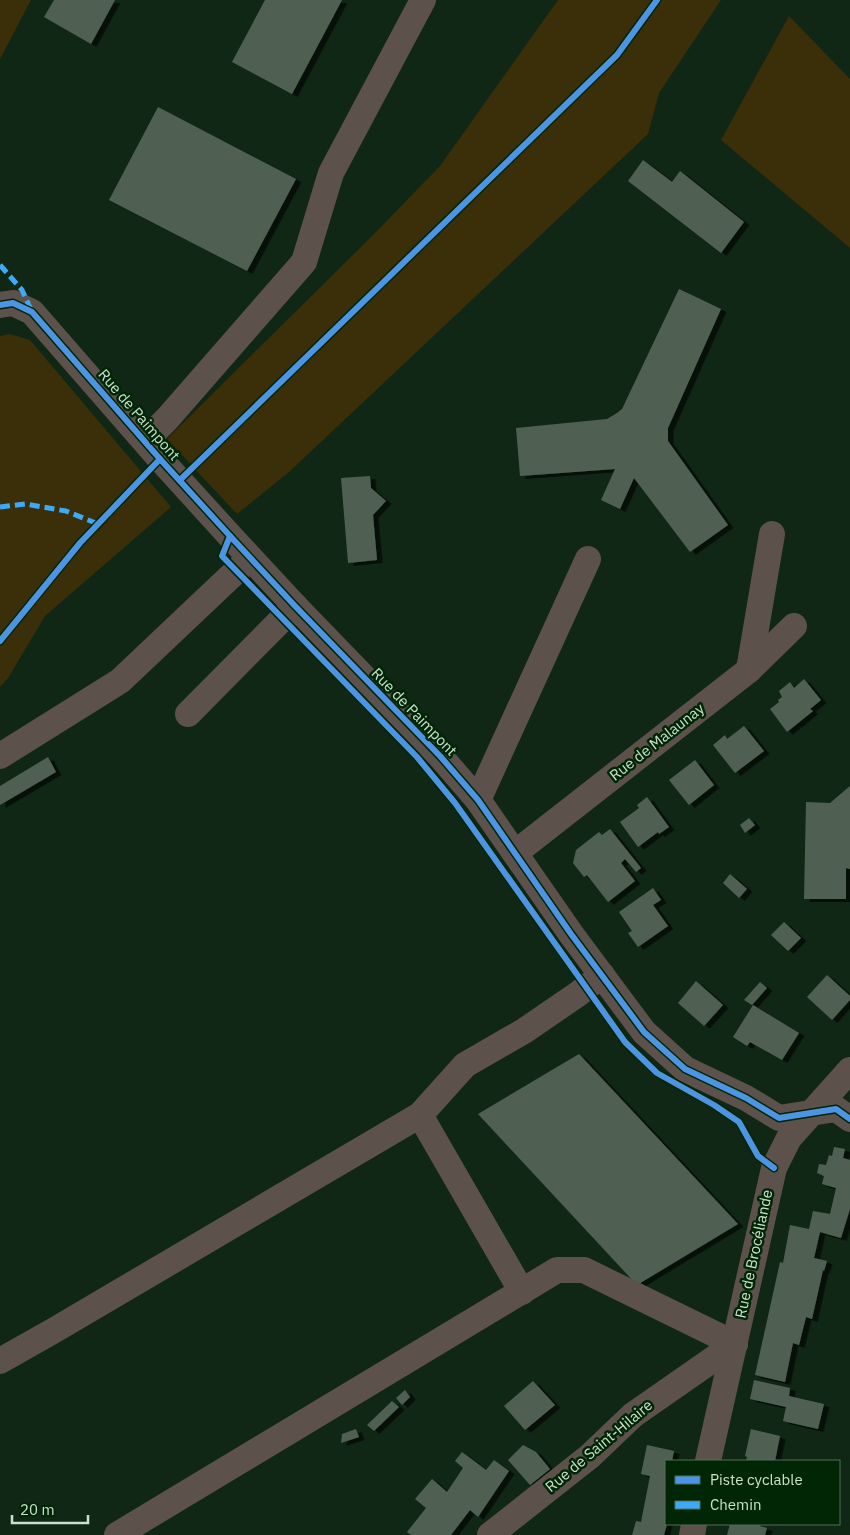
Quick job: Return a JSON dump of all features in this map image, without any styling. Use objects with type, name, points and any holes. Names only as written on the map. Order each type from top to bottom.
[{"type":"street","points":[[145,441],[167,419],[304,262],[332,173],[424,0]]},
{"type":"street","name":"Rue de Paimpont","points":[[0,304],[13,303],[32,312],[250,558],[440,756],[478,800],[644,1032],[685,1069],[746,1098],[779,1118],[836,1109],[850,1119]]},
{"type":"street","points":[[749,670],[772,534]]},
{"type":"street","points":[[0,756],[120,681],[250,558]]},
{"type":"street","points":[[478,800],[588,559]]},
{"type":"street","points":[[188,714],[295,606]]},
{"type":"street","name":"Rue de Malaunay","points":[[515,853],[749,670],[794,626]]},
{"type":"street","points":[[0,1361],[53,1332],[420,1115],[465,1065],[524,1031],[602,975]]},
{"type":"street","name":"Rue de Brocéliande","points":[[708,1460],[774,1168],[789,1138],[850,1070]]},
{"type":"street","points":[[420,1115],[522,1292]]},
{"type":"street","points":[[117,1535],[557,1270],[584,1270],[734,1344]]},
{"type":"street","name":"Rue de Saint-Hilaire","points":[[490,1535],[590,1456],[633,1415],[734,1344]]},
{"type":"shaded area","points":[[0,0],[31,0],[0,59]]},
{"type":"shaded area","points":[[558,0],[721,0],[659,93],[648,134],[288,473],[237,514],[167,439],[440,166]]},
{"type":"shaded area","points":[[789,16],[850,79],[850,248],[721,140]]},
{"type":"shaded area","points":[[10,334],[30,340],[171,507],[45,616],[8,678],[0,687],[0,336]]},
{"type":"building","points":[[54,0],[115,0],[91,44],[44,17]]},
{"type":"building","points":[[265,0],[342,0],[292,94],[232,62]]},
{"type":"building","points":[[158,107],[296,179],[247,271],[109,200]]},
{"type":"building","points":[[643,160],[672,182],[680,171],[744,222],[721,253],[628,181]]},
{"type":"building","points":[[679,289],[721,309],[668,428],[668,441],[728,525],[690,552],[634,478],[620,509],[601,500],[615,469],[520,476],[516,428],[607,419],[622,409]]},
{"type":"building","points":[[370,476],[371,488],[386,501],[373,515],[377,560],[348,563],[341,478]]},
{"type":"building","points":[[804,679],[821,700],[810,709],[813,711],[787,732],[770,709],[782,697],[779,691],[790,682],[794,688]]},
{"type":"building","points":[[744,726],[764,751],[735,773],[713,745],[725,735],[727,739]]},
{"type":"building","points":[[48,757],[56,772],[0,805],[0,786]]},
{"type":"building","points":[[695,760],[714,785],[689,805],[669,780]]},
{"type":"building","points":[[850,786],[850,869],[846,868],[846,899],[804,899],[806,802],[830,803]]},
{"type":"building","points":[[647,797],[669,827],[659,834],[658,832],[638,847],[620,822],[639,808],[637,805]]},
{"type":"building","points":[[749,818],[755,825],[745,833],[740,825]]},
{"type":"building","points":[[610,829],[641,868],[636,872],[625,859],[621,863],[635,881],[608,902],[587,875],[584,877],[573,863],[576,850],[599,832],[602,835]]},
{"type":"building","points":[[730,874],[747,889],[739,898],[723,883]]},
{"type":"building","points":[[653,888],[661,900],[653,905],[668,926],[638,947],[628,933],[632,931],[619,912]]},
{"type":"building","points":[[784,922],[801,938],[788,951],[771,935]]},
{"type":"building","points":[[827,975],[850,996],[850,1000],[832,1020],[807,997]]},
{"type":"building","points":[[696,981],[723,1005],[704,1026],[678,1003]]},
{"type":"building","points":[[760,982],[767,988],[752,1005],[744,1000]]},
{"type":"building","points":[[753,1005],[799,1033],[782,1060],[750,1042],[747,1046],[733,1037]]},
{"type":"building","points":[[579,1054],[738,1224],[637,1285],[478,1114]]},
{"type":"building","points":[[834,1147],[845,1149],[843,1158],[850,1160],[850,1209],[841,1238],[820,1232],[814,1258],[827,1261],[823,1270],[812,1319],[806,1317],[799,1345],[793,1343],[785,1382],[755,1375],[780,1262],[783,1263],[790,1225],[809,1229],[813,1211],[830,1214],[836,1188],[822,1184],[824,1176],[817,1173],[819,1164],[826,1165],[829,1155],[832,1156]]},
{"type":"building","points":[[754,1380],[790,1388],[789,1396],[824,1404],[818,1429],[783,1421],[786,1407],[750,1399]]},
{"type":"building","points":[[533,1381],[555,1405],[525,1430],[504,1406]]},
{"type":"building","points":[[405,1390],[410,1397],[402,1405],[396,1398]]},
{"type":"building","points":[[392,1401],[399,1407],[374,1431],[367,1425]]},
{"type":"building","points":[[356,1429],[359,1437],[341,1443],[342,1434]]},
{"type":"building","points":[[751,1429],[780,1436],[775,1460],[746,1460],[747,1457],[745,1456]]},
{"type":"building","points":[[523,1445],[536,1452],[550,1469],[530,1485],[508,1460]]},
{"type":"building","points":[[647,1445],[674,1451],[672,1460],[665,1460],[665,1525],[667,1525],[664,1535],[632,1535],[636,1521],[641,1522],[650,1476],[641,1474]]},
{"type":"building","points":[[462,1452],[486,1470],[494,1460],[509,1471],[478,1517],[470,1510],[451,1535],[411,1535],[407,1532],[426,1508],[415,1499],[432,1479],[447,1492],[463,1468],[455,1461]]},
{"type":"building","points":[[730,1525],[760,1525],[767,1528],[765,1535],[727,1535]]},
{"type":"marked path","points":[[0,265],[22,290],[32,312]]},
{"type":"marked path","points":[[0,507],[25,504],[66,511],[98,524]]},
{"type":"cycle path","points":[[180,480],[617,55],[657,0]]},
{"type":"cycle path","points":[[0,305],[13,303],[32,312],[230,536],[440,756],[478,800],[571,934],[644,1032],[685,1069],[746,1098],[779,1118],[836,1109],[850,1119]]},
{"type":"cycle path","points":[[0,641],[80,543],[160,459]]},
{"type":"cycle path","points":[[230,536],[222,556],[417,757],[455,803],[625,1042],[657,1073],[714,1105],[739,1122],[758,1156],[774,1168]]}]
